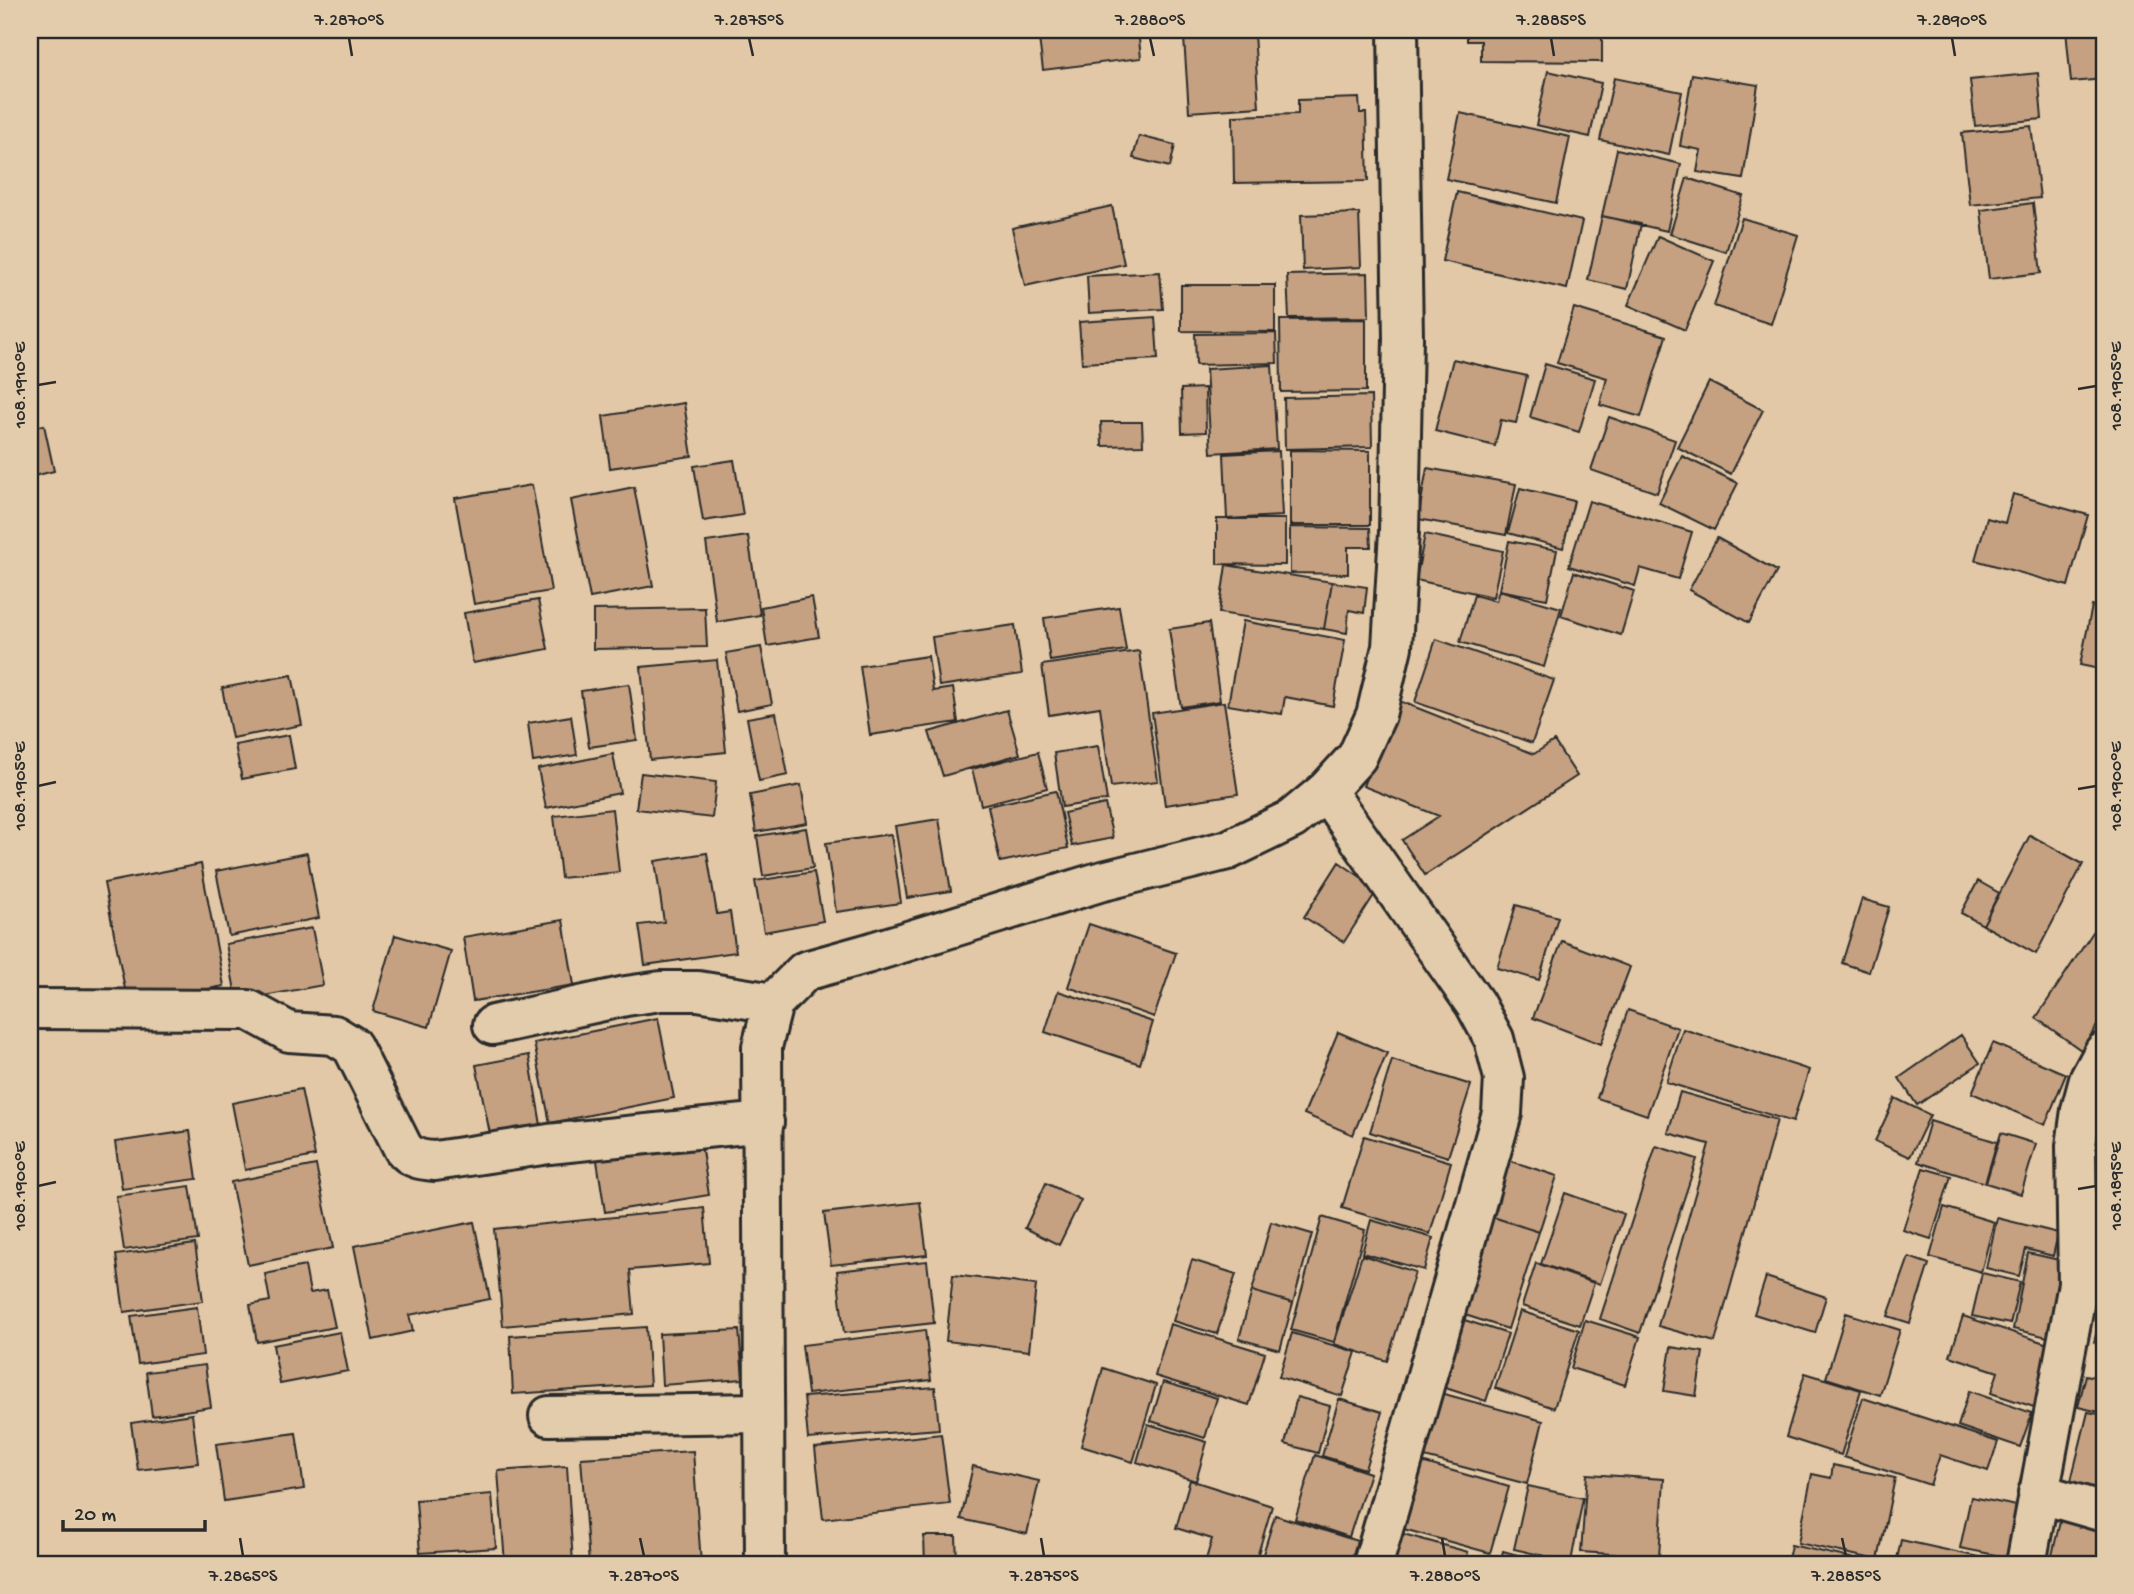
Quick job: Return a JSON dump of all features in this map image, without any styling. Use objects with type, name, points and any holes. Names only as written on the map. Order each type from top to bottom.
[{"type":"street","points":[[765,1564],[762,1047],[774,1003],[805,971],[1099,882],[1228,850],[1292,819],[1326,791],[1357,757],[1376,715],[1392,647],[1399,531],[1403,338],[1398,30]]},
{"type":"street","points":[[1326,791],[1475,1004],[1494,1039],[1504,1078],[1502,1113],[1373,1564]]},
{"type":"street","points":[[492,1026],[625,996],[661,991],[698,991],[774,1003]]},
{"type":"street","points":[[30,1009],[249,1010],[289,1032],[334,1035],[352,1046],[403,1148],[420,1160],[435,1161],[549,1144],[764,1122]]},
{"type":"street","points":[[2025,1564],[2078,1284],[2076,1146],[2081,1110],[2089,1080],[2104,1052]]},
{"type":"street","points":[[549,1416],[764,1413]]},
{"type":"street","points":[[2038,1493],[2104,1512]]},
{"type":"building","points":[[1038,30],[1138,30],[1141,58],[1043,70]]},
{"type":"building","points":[[1188,30],[1253,30],[1253,32],[1188,35]]},
{"type":"building","points":[[1467,30],[1602,30],[1602,62],[1481,61],[1481,41],[1467,41]]},
{"type":"building","points":[[2066,30],[2104,30],[2104,79],[2071,82]]},
{"type":"building","points":[[1254,34],[1259,107],[1189,112],[1184,38]]},
{"type":"building","points":[[1548,71],[1601,83],[1590,137],[1536,125]]},
{"type":"building","points":[[2038,73],[2042,119],[1975,126],[1970,80]]},
{"type":"building","points":[[1692,74],[1758,85],[1743,179],[1697,172],[1701,150],[1680,146]]},
{"type":"building","points":[[1614,78],[1682,92],[1669,155],[1600,140]]},
{"type":"building","points":[[1359,98],[1360,113],[1366,113],[1368,181],[1234,183],[1233,116],[1298,114],[1298,100]]},
{"type":"building","points":[[1460,113],[1570,137],[1556,203],[1446,179]]},
{"type":"building","points":[[2031,126],[2040,198],[1970,205],[1962,133]]},
{"type":"building","points":[[1139,136],[1175,145],[1170,167],[1133,158]]},
{"type":"building","points":[[1617,149],[1681,164],[1667,231],[1602,216]]},
{"type":"building","points":[[1687,178],[1743,196],[1726,252],[1670,234]]},
{"type":"building","points":[[1457,192],[1582,221],[1567,289],[1442,261]]},
{"type":"building","points":[[2033,203],[2041,273],[1989,279],[1981,210]]},
{"type":"building","points":[[1112,206],[1124,264],[1025,286],[1012,228]]},
{"type":"building","points":[[1359,213],[1361,267],[1303,270],[1301,215]]},
{"type":"building","points":[[1602,216],[1641,224],[1627,289],[1588,280]]},
{"type":"building","points":[[1742,218],[1798,235],[1771,324],[1714,306]]},
{"type":"building","points":[[1658,236],[1714,261],[1685,330],[1628,305]]},
{"type":"building","points":[[1160,272],[1163,309],[1089,313],[1087,276]]},
{"type":"building","points":[[1368,273],[1369,317],[1289,318],[1287,275]]},
{"type":"building","points":[[1181,285],[1275,285],[1275,332],[1181,331]]},
{"type":"building","points":[[1574,308],[1666,336],[1641,417],[1600,405],[1607,378],[1557,363]]},
{"type":"building","points":[[1155,317],[1158,359],[1082,363],[1079,322]]},
{"type":"building","points":[[1366,319],[1366,391],[1281,392],[1280,320]]},
{"type":"building","points":[[1276,333],[1277,363],[1196,365],[1195,334]]},
{"type":"building","points":[[1453,359],[1527,376],[1516,423],[1501,420],[1495,446],[1435,431]]},
{"type":"building","points":[[1545,364],[1595,379],[1579,432],[1530,417]]},
{"type":"building","points":[[1272,365],[1277,449],[1211,453],[1206,369]]},
{"type":"building","points":[[1709,382],[1763,410],[1731,474],[1677,447]]},
{"type":"building","points":[[1205,388],[1206,432],[1182,433],[1181,389]]},
{"type":"building","points":[[1371,396],[1372,447],[1285,449],[1284,398]]},
{"type":"building","points":[[684,403],[692,456],[610,468],[603,416]]},
{"type":"building","points":[[1609,417],[1675,440],[1657,493],[1591,470]]},
{"type":"building","points":[[1101,422],[1142,422],[1143,445],[1102,446]]},
{"type":"building","points":[[44,425],[54,471],[30,477],[30,428]]},
{"type":"building","points":[[1290,450],[1370,451],[1370,525],[1290,525]]},
{"type":"building","points":[[1279,451],[1282,516],[1227,519],[1224,454]]},
{"type":"building","points":[[1682,456],[1738,483],[1714,530],[1659,503]]},
{"type":"building","points":[[734,460],[743,515],[703,521],[694,466]]},
{"type":"building","points":[[1427,468],[1516,484],[1506,535],[1418,519]]},
{"type":"building","points":[[532,485],[551,591],[474,604],[455,498]]},
{"type":"building","points":[[634,487],[653,586],[590,598],[571,500]]},
{"type":"building","points":[[1520,488],[1574,501],[1563,548],[1508,533]]},
{"type":"building","points":[[2013,494],[2088,515],[2068,586],[1975,560],[1987,518],[2005,523]]},
{"type":"building","points":[[1589,501],[1692,532],[1678,579],[1640,568],[1635,586],[1569,566]]},
{"type":"building","points":[[1217,519],[1285,519],[1285,565],[1217,564]]},
{"type":"building","points":[[1290,527],[1370,528],[1371,547],[1348,547],[1348,574],[1290,573]]},
{"type":"building","points":[[1425,534],[1503,551],[1493,597],[1416,580]]},
{"type":"building","points":[[748,536],[760,615],[717,622],[706,542]]},
{"type":"building","points":[[1717,538],[1777,571],[1749,623],[1689,590]]},
{"type":"building","points":[[1509,541],[1557,550],[1547,599],[1499,590]]},
{"type":"building","points":[[1226,565],[1332,582],[1324,629],[1219,613]]},
{"type":"building","points":[[1574,572],[1634,591],[1621,635],[1561,616]]},
{"type":"building","points":[[1332,582],[1367,587],[1364,613],[1349,610],[1347,633],[1324,629]]},
{"type":"building","points":[[1499,590],[1561,608],[1544,667],[1460,642],[1474,595],[1496,601]]},
{"type":"building","points":[[812,597],[819,637],[767,646],[761,607]]},
{"type":"building","points":[[538,600],[548,649],[473,663],[464,613]]},
{"type":"building","points":[[2092,606],[2104,608],[2104,670],[2080,665]]},
{"type":"building","points":[[1119,607],[1126,650],[1050,661],[1044,618]]},
{"type":"building","points":[[705,608],[707,647],[593,649],[593,610]]},
{"type":"building","points":[[1243,621],[1345,640],[1333,706],[1285,697],[1282,714],[1228,705]]},
{"type":"building","points":[[1209,623],[1220,701],[1181,707],[1169,629]]},
{"type":"building","points":[[1015,625],[1022,674],[939,686],[932,637]]},
{"type":"building","points":[[1436,639],[1554,680],[1532,743],[1415,702]]},
{"type":"building","points":[[761,647],[772,704],[737,711],[726,653]]},
{"type":"building","points":[[1139,651],[1158,781],[1111,787],[1100,707],[1049,715],[1042,665]]},
{"type":"building","points":[[928,656],[933,691],[953,688],[958,722],[870,735],[860,666]]},
{"type":"building","points":[[717,660],[726,752],[650,760],[641,667]]},
{"type":"building","points":[[292,675],[302,725],[232,738],[222,688]]},
{"type":"building","points":[[629,684],[637,740],[589,747],[581,691]]},
{"type":"building","points":[[1397,700],[1534,754],[1554,741],[1577,776],[1425,875],[1402,840],[1439,816],[1363,786]]},
{"type":"building","points":[[1224,702],[1238,794],[1165,805],[1152,713]]},
{"type":"building","points":[[1007,710],[1020,754],[943,776],[929,732]]},
{"type":"building","points":[[776,713],[788,775],[759,781],[747,718]]},
{"type":"building","points":[[571,716],[577,755],[533,762],[528,723]]},
{"type":"building","points":[[289,735],[295,769],[242,779],[235,745]]},
{"type":"building","points":[[1098,746],[1107,800],[1062,807],[1054,753]]},
{"type":"building","points":[[1038,752],[1047,788],[981,805],[972,769]]},
{"type":"building","points":[[613,754],[620,793],[546,808],[538,769]]},
{"type":"building","points":[[641,773],[716,782],[712,818],[636,809]]},
{"type":"building","points":[[801,785],[807,823],[756,832],[750,795]]},
{"type":"building","points":[[1056,791],[1068,848],[1000,862],[988,806]]},
{"type":"building","points":[[1105,804],[1113,838],[1072,846],[1064,813]]},
{"type":"building","points":[[612,809],[619,872],[561,878],[554,816]]},
{"type":"building","points":[[939,819],[951,891],[907,898],[895,826]]},
{"type":"building","points":[[806,828],[813,868],[763,876],[757,836]]},
{"type":"building","points":[[891,834],[901,903],[836,912],[826,843]]},
{"type":"building","points":[[2030,835],[2083,864],[2036,954],[1983,925]]},
{"type":"building","points":[[307,853],[319,918],[229,936],[216,871]]},
{"type":"building","points":[[707,853],[717,914],[730,912],[736,952],[645,965],[639,925],[664,922],[655,861]]},
{"type":"building","points":[[1339,862],[1378,889],[1344,942],[1304,917]]},
{"type":"building","points":[[201,864],[224,986],[128,1004],[104,883]]},
{"type":"building","points":[[814,872],[823,921],[764,932],[755,881]]},
{"type":"building","points":[[1978,881],[1999,893],[1983,925],[1961,913]]},
{"type":"building","points":[[1862,899],[1889,907],[1869,972],[1842,963]]},
{"type":"building","points":[[1516,905],[1558,917],[1539,980],[1497,968]]},
{"type":"building","points":[[563,920],[574,985],[473,1001],[463,937]]},
{"type":"building","points":[[2099,923],[2104,926],[2104,1015],[2081,1050],[2036,1018]]},
{"type":"building","points":[[1089,924],[1176,953],[1154,1017],[1068,987]]},
{"type":"building","points":[[312,928],[323,985],[237,1001],[226,944]]},
{"type":"building","points":[[395,935],[451,951],[429,1027],[373,1011]]},
{"type":"building","points":[[1562,941],[1630,967],[1601,1044],[1533,1018]]},
{"type":"building","points":[[1058,991],[1153,1022],[1140,1064],[1045,1032]]},
{"type":"building","points":[[1628,1010],[1678,1028],[1647,1115],[1597,1098]]},
{"type":"building","points":[[658,1018],[674,1098],[550,1123],[534,1043]]},
{"type":"building","points":[[1683,1029],[1809,1070],[1793,1122],[1666,1082]]},
{"type":"building","points":[[1338,1032],[1387,1053],[1353,1135],[1304,1114]]},
{"type":"building","points":[[1961,1035],[1980,1063],[1917,1105],[1899,1078]]},
{"type":"building","points":[[1993,1043],[2066,1074],[2045,1125],[1972,1093]]},
{"type":"building","points":[[529,1055],[541,1125],[490,1134],[476,1065]]},
{"type":"building","points":[[1392,1060],[1471,1085],[1448,1157],[1370,1132]]},
{"type":"building","points":[[301,1089],[315,1156],[245,1170],[232,1103]]},
{"type":"building","points":[[1680,1092],[1777,1120],[1715,1342],[1658,1326],[1709,1144],[1668,1133]]},
{"type":"building","points":[[1895,1098],[1930,1115],[1910,1157],[1875,1141]]},
{"type":"building","points":[[1930,1121],[1997,1142],[1985,1183],[1918,1162]]},
{"type":"building","points":[[190,1131],[197,1179],[122,1189],[115,1142]]},
{"type":"building","points":[[2001,1133],[2036,1144],[2021,1194],[1986,1183]]},
{"type":"building","points":[[1364,1136],[1451,1162],[1430,1234],[1342,1208]]},
{"type":"building","points":[[700,1138],[709,1195],[605,1212],[596,1154]]},
{"type":"building","points":[[1656,1146],[1697,1159],[1640,1333],[1600,1319]]},
{"type":"building","points":[[1508,1160],[1557,1176],[1539,1232],[1490,1216]]},
{"type":"building","points":[[316,1165],[333,1248],[248,1265],[231,1182]]},
{"type":"building","points":[[1923,1168],[1951,1176],[1931,1239],[1903,1230]]},
{"type":"building","points":[[1046,1183],[1081,1200],[1059,1245],[1025,1228]]},
{"type":"building","points":[[190,1186],[198,1240],[124,1250],[116,1196]]},
{"type":"building","points":[[1565,1193],[1624,1214],[1600,1284],[1541,1264]]},
{"type":"building","points":[[920,1202],[927,1255],[831,1265],[824,1213]]},
{"type":"building","points":[[1944,1207],[1994,1222],[1981,1272],[1930,1257]]},
{"type":"building","points":[[704,1208],[709,1263],[630,1270],[634,1314],[503,1326],[494,1229]]},
{"type":"building","points":[[1490,1216],[1539,1232],[1508,1329],[1459,1313]]},
{"type":"building","points":[[1322,1217],[1365,1230],[1334,1342],[1291,1330]]},
{"type":"building","points":[[1997,1218],[2058,1233],[2053,1256],[2026,1249],[2019,1276],[1986,1268]]},
{"type":"building","points":[[1371,1220],[1433,1238],[1424,1270],[1362,1253]]},
{"type":"building","points":[[474,1222],[490,1299],[409,1315],[413,1331],[373,1340],[354,1246]]},
{"type":"building","points":[[1271,1222],[1312,1234],[1293,1303],[1252,1291]]},
{"type":"building","points":[[2104,1233],[2104,1298],[2090,1294]]},
{"type":"building","points":[[195,1244],[203,1301],[124,1312],[116,1255]]},
{"type":"building","points":[[2028,1253],[2068,1262],[2052,1338],[2013,1329]]},
{"type":"building","points":[[1362,1255],[1415,1272],[1387,1361],[1334,1344]]},
{"type":"building","points":[[1909,1257],[1929,1264],[1910,1323],[1888,1316]]},
{"type":"building","points":[[1192,1260],[1236,1274],[1217,1334],[1173,1321]]},
{"type":"building","points":[[927,1261],[934,1323],[844,1333],[837,1271]]},
{"type":"building","points":[[1536,1263],[1594,1283],[1580,1325],[1522,1306]]},
{"type":"building","points":[[305,1266],[310,1293],[327,1290],[335,1327],[257,1342],[250,1305],[270,1301],[265,1274]]},
{"type":"building","points":[[1982,1273],[2020,1282],[2010,1324],[1972,1316]]},
{"type":"building","points":[[953,1275],[1036,1285],[1029,1351],[946,1341]]},
{"type":"building","points":[[1766,1277],[1826,1297],[1815,1333],[1754,1314]]},
{"type":"building","points":[[1252,1291],[1293,1303],[1280,1350],[1239,1339]]},
{"type":"building","points":[[2104,1305],[2104,1345],[2094,1342]]},
{"type":"building","points":[[197,1307],[203,1355],[138,1364],[131,1316]]},
{"type":"building","points":[[1520,1311],[1579,1330],[1554,1408],[1495,1388]]},
{"type":"building","points":[[1846,1313],[1900,1330],[1880,1395],[1826,1378]]},
{"type":"building","points":[[1963,1316],[2057,1347],[2037,1408],[1991,1393],[1998,1372],[1950,1356]]},
{"type":"building","points":[[1455,1317],[1508,1334],[1486,1401],[1433,1384]]},
{"type":"building","points":[[1585,1320],[1640,1337],[1625,1385],[1571,1368]]},
{"type":"building","points":[[1170,1324],[1265,1353],[1249,1405],[1155,1376]]},
{"type":"building","points":[[646,1327],[650,1385],[513,1394],[510,1336]]},
{"type":"building","points":[[739,1330],[743,1379],[662,1385],[659,1334]]},
{"type":"building","points":[[925,1330],[931,1380],[808,1394],[802,1345]]},
{"type":"building","points":[[340,1332],[348,1371],[280,1384],[273,1345]]},
{"type":"building","points":[[1292,1333],[1356,1352],[1342,1396],[1279,1377]]},
{"type":"building","points":[[1671,1347],[1703,1352],[1696,1396],[1664,1391]]},
{"type":"building","points":[[205,1365],[211,1407],[152,1416],[146,1372]]},
{"type":"building","points":[[1103,1368],[1156,1385],[1133,1462],[1081,1446]]},
{"type":"building","points":[[1805,1373],[1861,1390],[1841,1455],[1786,1437]]},
{"type":"building","points":[[2086,1375],[2104,1379],[2104,1413],[2078,1407]]},
{"type":"building","points":[[1163,1382],[1217,1398],[1205,1438],[1151,1421]]},
{"type":"building","points":[[935,1387],[939,1429],[808,1439],[804,1397]]},
{"type":"building","points":[[1969,1391],[2032,1413],[2020,1447],[1958,1426]]},
{"type":"building","points":[[1437,1392],[1543,1421],[1527,1484],[1421,1456]]},
{"type":"building","points":[[1297,1397],[1330,1406],[1318,1453],[1285,1444]]},
{"type":"building","points":[[1863,1398],[1998,1442],[1988,1471],[1940,1455],[1930,1485],[1844,1457]]},
{"type":"building","points":[[1339,1399],[1382,1412],[1365,1469],[1322,1456]]},
{"type":"building","points":[[2088,1412],[2104,1415],[2104,1502],[2068,1493]]},
{"type":"building","points":[[192,1414],[198,1463],[138,1470],[131,1423]]},
{"type":"building","points":[[1148,1424],[1207,1442],[1196,1481],[1137,1462]]},
{"type":"building","points":[[296,1433],[304,1489],[224,1501],[216,1444]]},
{"type":"building","points":[[941,1434],[950,1504],[823,1519],[815,1448]]},
{"type":"building","points":[[693,1451],[701,1564],[589,1564],[581,1458]]},
{"type":"building","points":[[1315,1455],[1370,1473],[1349,1537],[1295,1519]]},
{"type":"building","points":[[1418,1461],[1509,1487],[1490,1553],[1400,1528]]},
{"type":"building","points":[[1833,1465],[1895,1478],[1878,1560],[1798,1543],[1812,1474],[1831,1478]]},
{"type":"building","points":[[567,1466],[573,1564],[505,1564],[498,1471]]},
{"type":"building","points":[[973,1466],[1039,1481],[1027,1534],[961,1519]]},
{"type":"building","points":[[1587,1474],[1664,1479],[1659,1557],[1581,1552]]},
{"type":"building","points":[[1190,1480],[1272,1506],[1255,1564],[1205,1563],[1212,1539],[1176,1528]]},
{"type":"building","points":[[1528,1486],[1583,1498],[1571,1562],[1514,1549]]},
{"type":"building","points":[[492,1494],[496,1548],[420,1553],[416,1500]]},
{"type":"building","points":[[1971,1497],[2027,1508],[2016,1559],[1960,1548]]},
{"type":"building","points":[[2062,1513],[2104,1524],[2104,1564],[2050,1564]]},
{"type":"building","points":[[1275,1515],[1357,1541],[1350,1564],[1260,1564]]},
{"type":"building","points":[[1396,1532],[1468,1552],[1465,1564],[1388,1564]]},
{"type":"building","points":[[924,1536],[956,1536],[957,1564],[925,1564]]},
{"type":"building","points":[[1901,1540],[2006,1563],[2006,1564],[1896,1564]]},
{"type":"building","points":[[1791,1545],[1878,1564],[1787,1564]]},
{"type":"building","points":[[1503,1551],[1550,1564],[1500,1564]]},
{"type":"building","points":[[493,1556],[494,1564],[448,1564],[447,1559]]}]
